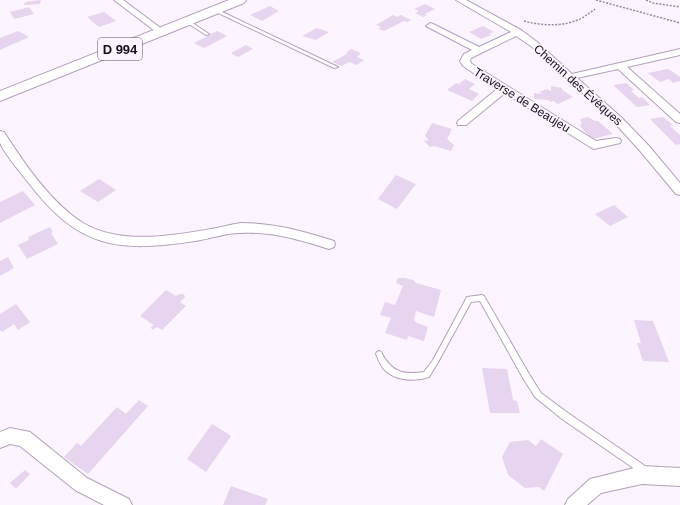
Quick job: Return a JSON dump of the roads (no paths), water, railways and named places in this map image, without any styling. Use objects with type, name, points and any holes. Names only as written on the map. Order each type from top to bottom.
[{"type":"main road","name":"D 994","points":[[0,96],[240,0]]},
{"type":"street","points":[[118,0],[162,32]]},
{"type":"street","name":"Chemin des Évêques","points":[[460,0],[518,32],[534,44],[617,119],[645,149],[680,191]]},
{"type":"street","points":[[430,26],[478,50]]},
{"type":"street","name":"Traverse de Beaujeu","points":[[518,32],[467,56],[465,61],[468,66],[504,89],[527,101],[594,145],[616,141]]},
{"type":"street","points":[[570,76],[680,52]]},
{"type":"street","points":[[620,66],[680,120]]},
{"type":"street","points":[[462,123],[504,89]]},
{"type":"street","points":[[666,107],[680,112]]},
{"type":"street","points":[[0,134],[57,208],[79,226],[105,238],[132,241],[179,238],[238,228],[265,228],[295,234],[329,244]]},
{"type":"street","points":[[0,440],[10,436],[24,438],[81,484],[123,505]]},
{"type":"street","points":[[574,505],[596,485],[642,475],[680,477]]},
{"type":"lane","points":[[215,10],[336,68]]},
{"type":"lane","points":[[187,21],[207,34]]},
{"type":"lane","points":[[379,354],[382,362],[394,374],[410,378],[426,375],[435,362],[470,299],[482,298],[538,395],[565,416],[651,475]]}]
